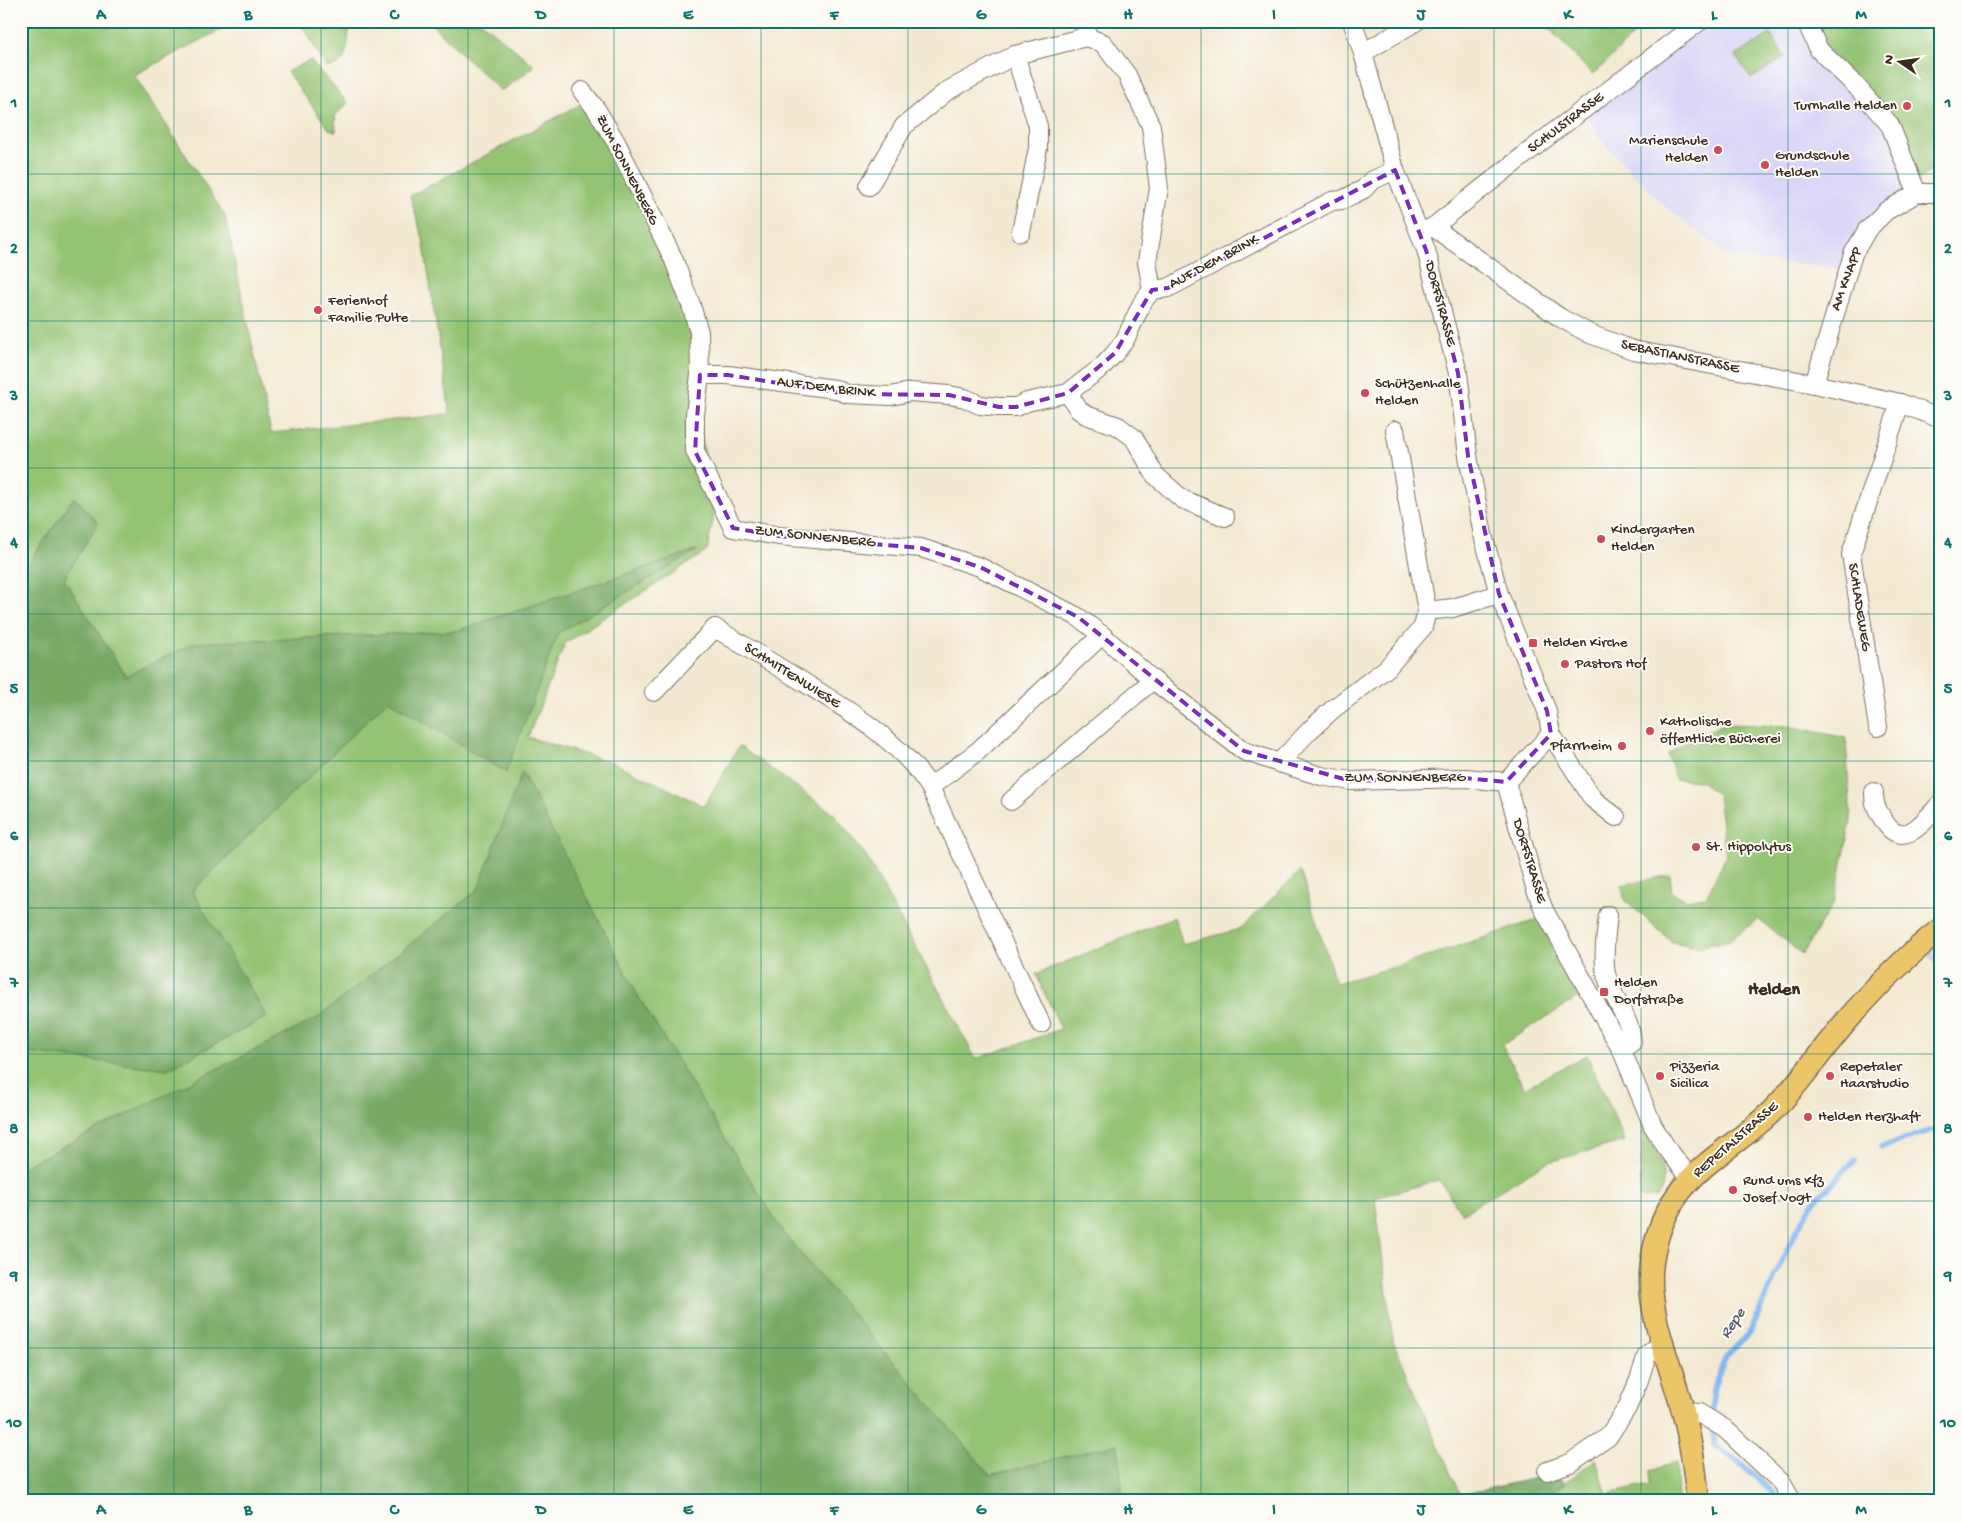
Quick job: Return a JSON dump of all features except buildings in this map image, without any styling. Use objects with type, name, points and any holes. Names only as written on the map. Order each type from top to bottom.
[{"type":"main road","name":"REPETALSTRASSE","points":[[1698,1501],[1691,1413],[1662,1343],[1652,1298],[1652,1258],[1668,1209],[1691,1179],[1706,1164],[1762,1122],[1798,1083],[1843,1025],[1875,990],[1920,945],[1941,929]]},
{"type":"street","name":"DORFSTRASSE","points":[[1352,21],[1395,170],[1426,230],[1458,373],[1468,456],[1483,535],[1499,594],[1547,711],[1551,734]]},
{"type":"street","points":[[1363,54],[1417,21]]},
{"type":"street","name":"SCHULSTRASSE","points":[[1426,230],[1700,21]]},
{"type":"street","points":[[1806,21],[1819,50],[1890,125],[1917,193]]},
{"type":"street","points":[[869,186],[904,126],[948,91],[1015,54],[1086,29],[1103,43],[1122,68],[1152,126],[1159,188],[1147,262],[1152,290]]},
{"type":"street","points":[[1015,54],[1038,126],[1038,148],[1021,232]]},
{"type":"street","name":"ZUM SONNENBERG","points":[[582,91],[596,109],[616,142],[673,258],[692,306],[699,332],[700,376],[695,414],[695,452],[733,528],[780,536],[921,548],[980,567],[1070,612],[1102,635],[1153,680],[1244,750],[1279,763],[1321,776],[1350,781],[1465,778],[1506,782]]},
{"type":"street","name":"AUF DEM BRINK","points":[[700,376],[728,375],[835,389],[848,394],[891,396],[910,392],[949,395],[965,398],[980,405],[999,407],[1016,407],[1026,402],[1068,393],[1096,372],[1115,354],[1125,340],[1142,303],[1152,290],[1168,288],[1332,201],[1342,200],[1364,189],[1371,181],[1395,170]]},
{"type":"street","name":"AM KNAPP","points":[[1814,384],[1853,254],[1867,230],[1886,210],[1917,193],[1941,193]]},
{"type":"street","name":"SEBASTIANSTRASSE","points":[[1426,230],[1559,317],[1590,334],[1633,350],[1814,384],[1900,404],[1941,419]]},
{"type":"street","points":[[1068,393],[1079,410],[1086,416],[1118,426],[1134,438],[1155,474],[1182,499],[1226,517]]},
{"type":"street","name":"SCHLADEWEG","points":[[1878,727],[1851,554],[1900,404]]},
{"type":"street","points":[[1279,763],[1327,714],[1387,668],[1423,627],[1427,611],[1395,430]]},
{"type":"street","points":[[1427,611],[1453,608],[1499,594]]},
{"type":"street","name":"SCHMITTENWIESE","points":[[654,692],[715,628],[833,700],[896,748],[918,768],[930,787],[1041,1024]]},
{"type":"street","points":[[930,787],[978,751],[1102,635]]},
{"type":"street","points":[[1011,801],[1153,680]]},
{"type":"street","points":[[1506,782],[1551,734],[1593,800],[1616,817]]},
{"type":"street","name":"DORFSTRASSE","points":[[1506,782],[1535,887],[1544,910],[1622,1052],[1654,1126],[1666,1147],[1691,1179]]},
{"type":"street","points":[[1874,792],[1874,804],[1888,827],[1895,834],[1904,835],[1921,824],[1941,803]]},
{"type":"street","points":[[1608,915],[1606,976],[1631,1032],[1632,1042],[1622,1052]]},
{"type":"street","points":[[1547,1471],[1570,1462],[1608,1437],[1627,1408],[1647,1355],[1662,1343]]},
{"type":"street","points":[[1691,1413],[1724,1429],[1781,1482],[1792,1501]]},
{"type":"highlighted area","points":[[1395,170],[1426,250],[1458,373],[1468,456],[1499,594],[1547,711],[1551,734],[1506,782],[1465,778],[1351,781],[1244,751],[1078,617],[980,567],[921,548],[779,536],[733,528],[695,451],[700,375],[728,375],[847,394],[949,395],[999,407],[1016,407],[1068,393],[1115,353],[1152,290],[1168,288]]},
{"type":"shaded area","name":"Grundschule Helden","points":[[1700,21],[1806,21],[1890,125],[1917,193],[1886,211],[1848,269],[1732,258],[1663,205],[1598,137],[1583,110]]},
{"type":"shaded area","points":[[1941,929],[1941,970],[1920,945]]},
{"type":"green space","points":[[21,21],[238,21],[134,75],[225,216],[271,433],[450,414],[423,239],[410,196],[583,103],[613,145],[680,288],[690,326],[692,352],[691,385],[713,496],[714,514],[707,551],[565,643],[528,737],[614,763],[704,806],[739,746],[834,814],[866,856],[976,1059],[1061,1029],[1036,974],[1174,917],[1183,944],[1241,929],[1300,871],[1336,983],[1402,965],[1539,919],[1582,995],[1502,1045],[1524,1088],[1587,1055],[1625,1141],[1545,1163],[1462,1214],[1439,1180],[1375,1198],[1393,1341],[1460,1495],[1396,1501],[1123,1501],[1117,1444],[990,1475],[783,1233],[639,998],[522,773],[478,890],[316,1019],[21,1168],[21,1052],[167,1069],[267,1017],[192,892],[388,700],[506,772],[558,633],[695,551],[456,631],[194,643],[126,676],[64,579],[98,523],[74,497],[21,575]]},
{"type":"green space","points":[[300,21],[347,21],[350,24],[346,53],[339,64],[326,67]]},
{"type":"green space","points":[[428,21],[480,21],[535,66],[501,91]]},
{"type":"green space","points":[[1542,21],[1648,21],[1593,75]]},
{"type":"green space","name":"Turnhalle Helden","points":[[1806,21],[1941,21],[1941,163],[1913,185],[1890,125]]},
{"type":"green space","points":[[1770,34],[1785,57],[1751,79],[1736,56]]},
{"type":"green space","points":[[310,60],[348,103],[335,116],[336,132],[329,129],[287,72]]},
{"type":"green space","points":[[74,497],[98,523],[64,579],[126,676],[194,643],[457,631],[698,550],[558,633],[506,772],[388,700],[192,891],[267,1017],[167,1069],[21,1052],[21,575]]},
{"type":"green space","points":[[1724,724],[1788,726],[1846,738],[1851,821],[1834,902],[1802,954],[1758,919],[1730,940],[1699,947],[1672,942],[1624,899],[1622,885],[1670,875],[1672,892],[1686,900],[1706,897],[1726,856],[1718,795],[1701,781],[1675,779],[1668,754],[1696,736]]},
{"type":"green space","points":[[522,772],[639,998],[783,1233],[990,1475],[1118,1444],[1123,1501],[21,1501],[21,1168],[316,1019],[478,890]]},
{"type":"green space","points":[[1643,1125],[1656,1151],[1662,1170],[1662,1188],[1658,1197],[1640,1198]]},
{"type":"green space","points":[[1596,1459],[1607,1494],[1650,1485],[1649,1471],[1677,1462],[1678,1501],[1536,1501],[1565,1483]]},
{"type":"green space","points":[[1553,1474],[1565,1483],[1536,1501],[1396,1501],[1460,1495]]},
{"type":"waterway","name":"Repe","points":[[1882,1147],[1941,1127]]},
{"type":"waterway","name":"Repe","points":[[1713,1417],[1712,1392],[1725,1359],[1751,1330],[1792,1239],[1812,1204],[1855,1160]]},
{"type":"waterway","name":"Repe","points":[[1714,1427],[1715,1445],[1767,1486],[1777,1501]]},
{"type":"place","name":"Turnhalle Helden","points":[[1907,106]]},
{"type":"place","name":"Marienschule Helden","points":[[1718,150]]},
{"type":"place","name":"Grundschule Helden","points":[[1765,165]]},
{"type":"place","name":"Ferienhof Familie Pulte","points":[[318,310]]},
{"type":"place","name":"Schützenhalle Helden","points":[[1365,393]]},
{"type":"place","name":"Kindergarten Helden","points":[[1601,539]]},
{"type":"place","name":"Helden Kirche","points":[[1533,643]]},
{"type":"place","name":"Pastors Hof","points":[[1565,664]]},
{"type":"place","name":"Katholische öffentliche Bücherei","points":[[1650,731]]},
{"type":"place","name":"Pfarrheim","points":[[1622,746]]},
{"type":"place","name":"St. Hippolytus","points":[[1696,847]]},
{"type":"place","name":"Helden Dorfstraße","points":[[1604,992]]},
{"type":"place","name":"Pizzeria Sicilica","points":[[1660,1076]]},
{"type":"place","name":"Repetaler Haarstudio","points":[[1830,1076]]},
{"type":"place","name":"Helden Herzhaft","points":[[1808,1117]]},
{"type":"place","name":"Rund ums Kfz Josef Vogt","points":[[1733,1190]]},
{"type":"district","name":"Helden","points":[[1774,990]]}]
